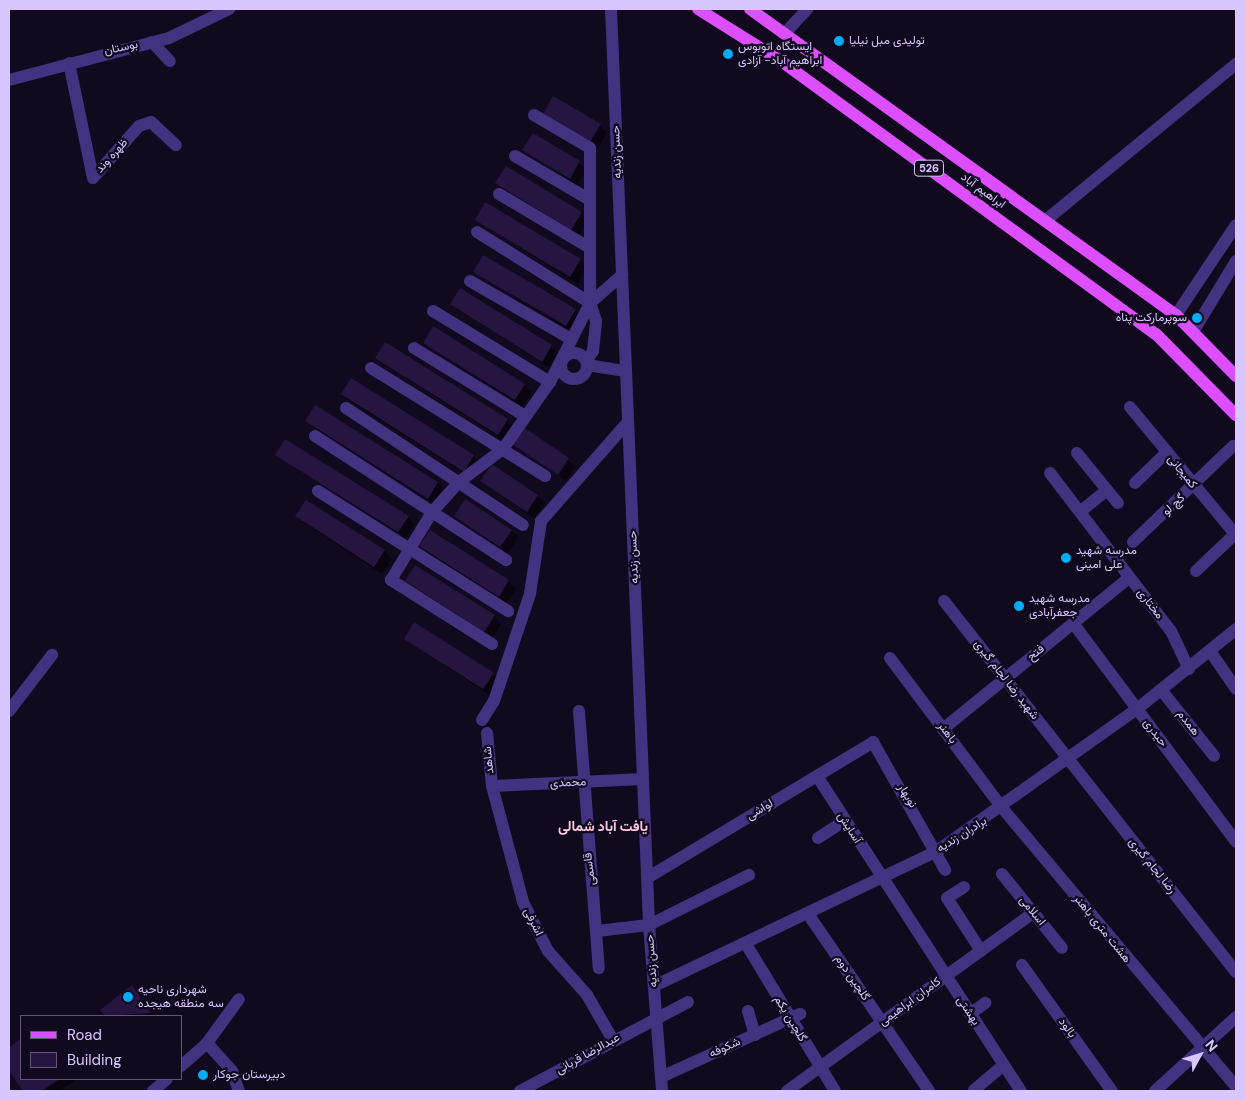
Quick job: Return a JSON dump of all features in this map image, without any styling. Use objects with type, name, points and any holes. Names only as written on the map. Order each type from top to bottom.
[{"type":"main road","name":"ابراهیم آباد","points":[[698,9],[781,60],[1156,334],[1236,415]]},
{"type":"main road","name":"ابراهیم آباد","points":[[750,9],[1176,315],[1236,376]]},
{"type":"street","name":"بوستان","points":[[9,80],[68,62],[152,42],[229,9]]},
{"type":"street","name":"حسن زندیه","points":[[612,9],[649,925],[662,1091]]},
{"type":"street","points":[[612,22],[624,9]]},
{"type":"street","points":[[785,33],[806,9]]},
{"type":"street","points":[[152,42],[170,61]]},
{"type":"street","name":"ظهره وند","points":[[68,62],[93,178],[139,126],[151,122],[176,145]]},
{"type":"street","points":[[1046,220],[1236,64]]},
{"type":"street","points":[[534,115],[590,148],[590,303],[596,321],[593,351],[587,363],[585,374],[573,379],[562,372],[563,359]]},
{"type":"street","points":[[515,156],[590,200]]},
{"type":"street","points":[[499,194],[590,248]]},
{"type":"street","points":[[1176,315],[1236,225]]},
{"type":"street","points":[[477,232],[590,303]]},
{"type":"street","points":[[1193,332],[1236,261]]},
{"type":"street","points":[[492,644],[391,580],[432,512],[459,482],[503,449],[550,382],[590,303],[622,275]]},
{"type":"street","points":[[470,281],[571,339]]},
{"type":"street","points":[[434,311],[550,382]]},
{"type":"street","points":[[414,348],[525,416]]},
{"type":"street","points":[[563,359],[577,353],[587,363],[626,371]]},
{"type":"street","points":[[371,368],[544,476]]},
{"type":"street","name":"کمیجانی","points":[[1130,407],[1236,535]]},
{"type":"street","points":[[346,408],[524,525]]},
{"type":"street","points":[[482,720],[494,701],[530,594],[541,521],[628,422]]},
{"type":"street","points":[[316,436],[506,560]]},
{"type":"street","name":"گچ لو","points":[[1133,542],[1195,487],[1233,446]]},
{"type":"street","points":[[1135,483],[1167,452]]},
{"type":"street","points":[[1077,453],[1118,502]]},
{"type":"street","name":"مختاری","points":[[1050,473],[1172,631],[1189,669]]},
{"type":"street","points":[[1081,512],[1107,490]]},
{"type":"street","points":[[318,491],[508,612]]},
{"type":"street","points":[[1196,571],[1236,535]]},
{"type":"street","name":"فتح","points":[[943,729],[1130,578]]},
{"type":"street","name":"شهید رضا لجام گیری","points":[[944,601],[1067,760]]},
{"type":"street","name":"حیدری","points":[[1074,623],[1236,842]]},
{"type":"street","name":"برادران زندیه","points":[[654,986],[881,881],[937,851],[1003,809],[1162,691],[1236,629]]},
{"type":"street","points":[[1210,650],[1236,689]]},
{"type":"street","points":[[9,711],[52,655]]},
{"type":"street","name":"باهنر","points":[[890,658],[1003,809]]},
{"type":"street","name":"همدم","points":[[1162,691],[1214,756]]},
{"type":"street","name":"قاسمی","points":[[579,711],[581,783],[597,931],[599,968]]},
{"type":"street","name":"شاهد","points":[[487,733],[492,786]]},
{"type":"street","name":"لواشی","points":[[647,878],[874,742]]},
{"type":"street","name":"نوبهار","points":[[874,742],[937,851],[945,870]]},
{"type":"street","name":"رضا لجام گیری","points":[[1067,760],[1236,972]]},
{"type":"street","name":"آسایش","points":[[817,776],[881,881]]},
{"type":"street","name":"محمدی","points":[[492,786],[643,780]]},
{"type":"street","name":"اشرفی","points":[[492,786],[514,876],[536,929],[587,995],[613,1040]]},
{"type":"street","name":"هشت متری باهنر","points":[[1003,809],[1201,1050],[1236,1087]]},
{"type":"street","points":[[818,838],[844,821]]},
{"type":"street","name":"اسلامی","points":[[1002,874],[1062,948]]},
{"type":"street","points":[[597,931],[649,925],[749,875]]},
{"type":"street","name":"بهشتی","points":[[881,881],[1021,1091]]},
{"type":"street","points":[[964,887],[947,898],[981,951]]},
{"type":"street","name":"کامران ابراهیمی","points":[[787,1091],[1033,913]]},
{"type":"street","name":"گلچین دوم","points":[[808,914],[928,1091]]},
{"type":"street","name":"گلچین یکم","points":[[746,944],[795,1016],[819,1068],[835,1091]]},
{"type":"street","name":"بالود","points":[[1022,965],[1112,1091]]},
{"type":"street","points":[[182,1065],[207,1043],[239,999]]},
{"type":"street","name":"عبدالرضا قربانی","points":[[520,1091],[656,1016],[688,1002]]},
{"type":"street","points":[[970,1014],[985,1003]]},
{"type":"street","points":[[748,1011],[755,1035]]},
{"type":"street","name":"شکوفه","points":[[660,1077],[795,1016]]},
{"type":"street","points":[[1155,1091],[1236,1017]]},
{"type":"street","points":[[207,1043],[232,1071],[239,1091]]},
{"type":"street","points":[[974,1090],[1004,1066]]},
{"type":"street","points":[[153,1091],[166,1080]]},
{"type":"building","points":[[553,96],[601,124],[590,142],[543,114]]},
{"type":"building","points":[[533,133],[580,161],[570,179],[522,150]]},
{"type":"building","points":[[506,166],[582,212],[571,230],[495,183]]},
{"type":"building","points":[[485,202],[581,259],[570,277],[475,220]]},
{"type":"building","points":[[483,255],[576,309],[566,326],[473,272]]},
{"type":"building","points":[[460,288],[552,345],[542,362],[450,304]]},
{"type":"building","points":[[433,326],[525,384],[515,400],[423,343]]},
{"type":"building","points":[[385,342],[508,419],[498,435],[375,358]]},
{"type":"building","points":[[351,378],[474,455],[464,472],[341,394]]},
{"type":"building","points":[[315,405],[438,482],[428,499],[305,421]]},
{"type":"building","points":[[523,427],[569,458],[558,475],[512,444]]},
{"type":"building","points":[[285,439],[409,516],[398,532],[275,455]]},
{"type":"building","points":[[492,464],[538,495],[527,512],[480,481]]},
{"type":"building","points":[[465,499],[512,530],[500,547],[454,516]]},
{"type":"building","points":[[306,500],[385,550],[374,567],[295,516]]},
{"type":"building","points":[[430,530],[509,580],[499,597],[419,546]]},
{"type":"building","points":[[415,565],[495,615],[484,632],[405,581]]},
{"type":"building","points":[[414,622],[494,673],[483,689],[404,639]]},
{"type":"building","name":"شهرداری ناحیه سه منطقه هیجده","points":[[132,985],[151,1013],[104,1015],[100,1010]]},
{"type":"building","points":[[20,1039],[20,1080],[58,1080],[42,1091],[23,1091],[9,1071],[9,1048]]},
{"type":"place","name":"تولیدی مبل نیلیا","points":[[839,41]]},
{"type":"place","name":"ایستگاه اتوبوس ابراهیم آباد- آزادی","points":[[728,54]]},
{"type":"place","name":"سوپرمارکت پناه","points":[[1197,318]]},
{"type":"place","name":"مدرسه شهید علی امینی","points":[[1066,558]]},
{"type":"place","name":"مدرسه شهید جعفرآبادی","points":[[1019,606]]},
{"type":"place","name":"شهرداری ناحیه سه منطقه هیجده","points":[[128,997]]},
{"type":"place","name":"دبیرستان جوکار","points":[[203,1075]]},
{"type":"district","name":"یافت آباد شمالی","points":[[603,826]]}]
